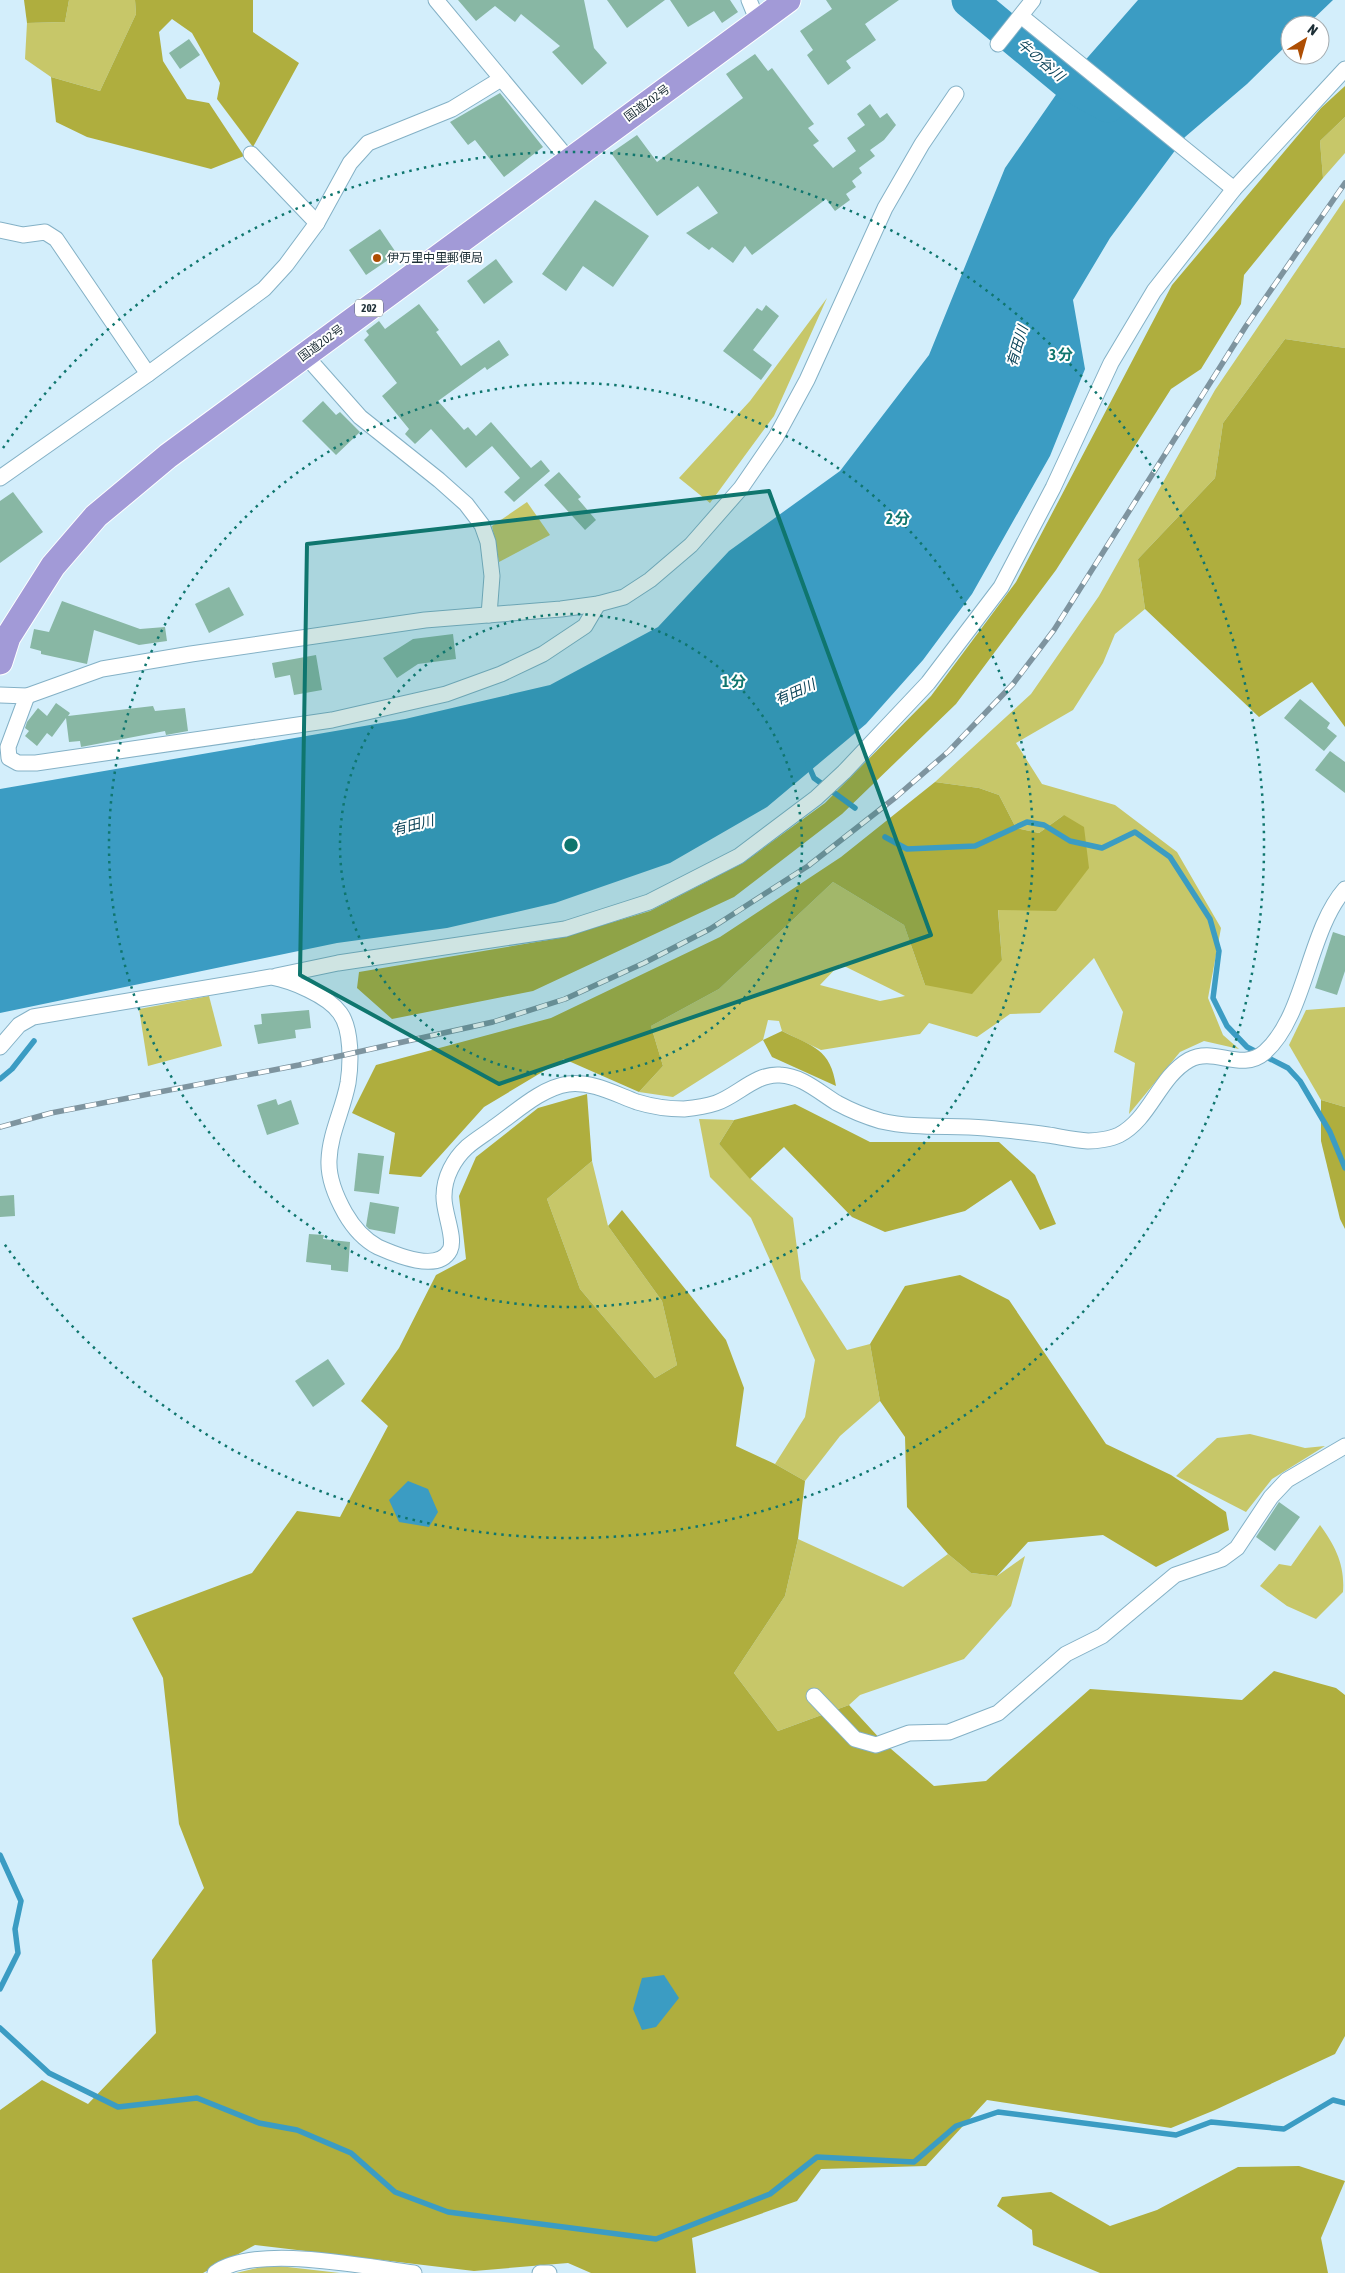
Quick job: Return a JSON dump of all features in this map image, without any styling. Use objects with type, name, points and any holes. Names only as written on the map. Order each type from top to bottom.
[{"type":"highway","name":"国道202号","points":[[0,662],[8,636],[27,604],[53,566],[96,516],[168,456],[569,160],[754,11],[788,0]]},
{"type":"street","points":[[436,0],[569,160]]},
{"type":"street","points":[[998,44],[1033,0]]},
{"type":"street","points":[[1021,16],[1234,189]]},
{"type":"street","points":[[0,1047],[19,1025],[33,1017],[338,963],[564,929],[648,902],[739,856],[816,798],[844,772],[928,683],[1001,587],[1053,488],[1111,363],[1154,291],[1234,189],[1345,69]]},
{"type":"street","points":[[0,478],[148,374],[264,289],[286,265],[317,223],[350,163],[368,143],[452,110],[501,79]]},
{"type":"street","points":[[0,695],[27,696],[102,669],[120,666],[425,620],[490,616],[598,604],[624,598],[650,580],[691,545],[741,488],[776,437],[808,380],[884,208],[922,144],[956,94]]},
{"type":"street","points":[[251,154],[317,223]]},
{"type":"street","points":[[0,230],[23,234],[45,232],[56,238],[148,374]]},
{"type":"street","points":[[305,355],[360,416],[439,480],[466,504],[482,524],[488,542],[492,576],[490,616]]},
{"type":"street","points":[[27,696],[8,747],[9,758],[18,763],[36,763],[332,720],[446,694],[502,674],[543,654],[584,626],[598,604]]},
{"type":"street","points":[[271,976],[289,980],[320,996],[340,1013],[350,1039],[348,1083],[332,1134],[329,1165],[335,1195],[354,1228],[373,1244],[393,1253],[426,1262],[440,1260],[449,1253],[453,1242],[444,1213],[443,1193],[448,1172],[467,1147],[541,1095],[563,1085],[584,1083],[643,1104],[683,1109],[717,1103],[758,1080],[777,1074],[799,1079],[842,1105],[880,1121],[917,1126],[948,1125],[1025,1132],[1090,1141],[1117,1136],[1137,1121],[1183,1063],[1198,1056],[1211,1055],[1237,1062],[1250,1061],[1260,1056],[1269,1048],[1286,1024],[1330,912],[1345,889]]},
{"type":"street","points":[[814,1696],[855,1739],[876,1746],[909,1733],[949,1732],[998,1712],[1066,1654],[1102,1636],[1175,1575],[1222,1559],[1237,1548],[1270,1497],[1287,1480],[1345,1446]]},
{"type":"street","points":[[215,2273],[226,2265],[274,2257],[414,2273]]},
{"type":"street","points":[[540,2273],[549,2273]]},
{"type":"highlighted area","points":[[769,491],[931,935],[499,1084],[300,975],[307,544]]},
{"type":"shaded area","points":[[24,0],[69,0],[65,22],[27,23]]},
{"type":"shaded area","points":[[69,0],[135,0],[136,14],[100,91],[51,77],[25,59],[27,23],[65,22]]},
{"type":"shaded area","points":[[135,0],[253,0],[253,32],[299,63],[253,147],[217,99],[220,83],[192,33],[172,19],[159,32],[163,61],[187,99],[209,103],[244,156],[211,169],[87,137],[56,122],[51,77],[100,91],[136,14]]},
{"type":"shaded area","points":[[1345,86],[1345,117],[1320,141],[1323,178],[1244,275],[1241,304],[1201,369],[1171,389],[1056,570],[956,704],[842,814],[734,897],[533,991],[392,1019],[357,988],[359,972],[560,938],[650,911],[743,863],[825,803],[931,696],[1016,582],[1172,285],[1321,108]]},
{"type":"shaded area","points":[[1345,117],[1345,153],[1323,178],[1320,141]]},
{"type":"shaded area","points":[[1345,199],[1345,348],[1285,339],[1223,423],[1215,478],[1138,559],[1145,609],[1115,634],[1103,663],[1073,710],[1016,743],[1042,784],[1115,805],[1177,852],[1221,928],[1208,998],[1223,1035],[1239,1049],[1204,1041],[1180,1052],[1129,1114],[1135,1063],[1114,1052],[1123,1012],[1094,958],[1040,1013],[1010,1014],[977,1037],[929,1023],[920,1034],[821,1050],[782,1031],[779,1021],[768,1020],[763,1040],[673,1097],[639,1092],[663,1066],[651,1026],[719,989],[833,882],[904,925],[925,985],[1002,960],[998,909],[1064,815],[1039,833],[1016,828],[999,795],[979,788],[935,782],[1031,694],[1099,596],[1215,390]],"holes":[[[840,964],[905,996],[880,1001],[820,985]]]},
{"type":"shaded area","points":[[827,298],[774,416],[710,503],[679,478],[750,401]]},
{"type":"shaded area","points":[[1285,339],[1345,348],[1345,727],[1312,682],[1259,717],[1145,609],[1138,559],[1215,478],[1223,423]]},
{"type":"shaded area","points":[[527,502],[550,535],[499,562],[492,526]]},
{"type":"shaded area","points":[[935,782],[979,788],[999,795],[1016,828],[1039,833],[1064,815],[1084,827],[1089,868],[1056,911],[998,910],[1002,960],[972,994],[925,985],[904,925],[833,882],[719,989],[651,1026],[663,1066],[639,1092],[564,1059],[484,1107],[421,1177],[389,1174],[395,1133],[352,1113],[376,1065],[551,1018],[720,937],[841,857]]},
{"type":"shaded area","points":[[209,996],[222,1046],[148,1066],[139,1009]]},
{"type":"shaded area","points":[[1345,1007],[1345,1107],[1321,1100],[1289,1045],[1306,1010]]},
{"type":"shaded area","points":[[782,1031],[811,1045],[825,1056],[830,1064],[836,1086],[772,1057],[763,1040]]},
{"type":"shaded area","points":[[587,1094],[592,1161],[547,1199],[580,1289],[655,1378],[677,1365],[662,1301],[608,1226],[622,1210],[726,1340],[744,1388],[736,1446],[775,1464],[805,1481],[798,1539],[785,1596],[734,1673],[778,1731],[849,1705],[883,1742],[934,1786],[986,1781],[1090,1689],[1242,1700],[1274,1671],[1336,1688],[1345,1695],[1345,2036],[1335,2054],[1215,2110],[1171,2128],[987,2100],[926,2166],[821,2169],[797,2201],[692,2238],[696,2273],[591,2273],[568,2263],[474,2271],[255,2245],[203,2273],[0,2273],[0,2110],[42,2080],[88,2104],[156,2033],[152,1960],[204,1888],[179,1824],[163,1678],[132,1618],[252,1573],[297,1511],[340,1517],[388,1426],[361,1401],[399,1348],[436,1275],[466,1259],[459,1196],[476,1157],[538,1108]]},
{"type":"shaded area","points":[[1321,1100],[1345,1107],[1345,1229],[1340,1219],[1321,1141]]},
{"type":"shaded area","points":[[795,1104],[870,1142],[999,1142],[1035,1175],[1056,1224],[1040,1230],[1011,1180],[965,1211],[885,1232],[852,1217],[784,1147],[750,1179],[719,1144],[734,1120]]},
{"type":"shaded area","points":[[699,1119],[734,1120],[719,1144],[751,1179],[793,1218],[801,1279],[847,1350],[870,1344],[880,1401],[840,1436],[805,1481],[775,1464],[805,1417],[815,1360],[751,1218],[710,1177]]},
{"type":"shaded area","points":[[592,1161],[608,1226],[662,1301],[677,1365],[655,1378],[580,1289],[547,1199]]},
{"type":"shaded area","points":[[960,1275],[1009,1300],[1106,1444],[1171,1475],[1226,1512],[1229,1530],[1156,1567],[1103,1535],[1028,1542],[997,1576],[971,1573],[948,1554],[907,1507],[905,1437],[880,1401],[870,1344],[905,1286]]},
{"type":"shaded area","points":[[1250,1434],[1305,1448],[1325,1446],[1272,1479],[1246,1512],[1176,1476],[1217,1438]]},
{"type":"shaded area","points":[[1320,1525],[1330,1540],[1341,1564],[1343,1592],[1316,1619],[1287,1606],[1260,1586],[1279,1564],[1291,1566]]},
{"type":"shaded area","points":[[798,1539],[903,1587],[948,1554],[971,1573],[997,1576],[1025,1556],[1011,1606],[964,1659],[860,1695],[849,1705],[778,1731],[734,1673],[785,1596]]},
{"type":"shaded area","points":[[1299,2166],[1345,2181],[1321,2238],[1328,2273],[1100,2273],[1033,2245],[1032,2230],[997,2206],[1002,2197],[1051,2192],[1110,2226],[1157,2210],[1238,2167]]},
{"type":"shaded area","points":[[270,2265],[340,2273],[236,2273]]},
{"type":"water","name":"有田川","points":[[1138,0],[1333,0],[1317,15],[1280,15],[1280,52],[1247,84],[1185,137],[1110,238],[1073,300],[1085,369],[1050,456],[972,594],[923,660],[866,724],[767,807],[670,863],[555,903],[447,928],[337,943],[0,1013],[0,789],[405,719],[550,685],[658,627],[729,551],[840,471],[929,355],[1005,168],[1060,89]]},
{"type":"water","points":[[408,1481],[428,1489],[438,1512],[429,1527],[399,1522],[389,1500]]},
{"type":"water","points":[[664,1975],[679,1998],[656,2027],[642,2030],[633,2009],[642,1978]]},
{"type":"building","points":[[458,0],[584,0],[594,48],[607,63],[582,85],[552,52],[560,46],[521,14],[515,22],[495,6],[476,21]]},
{"type":"building","points":[[607,0],[665,0],[627,28]]},
{"type":"building","points":[[670,0],[730,0],[738,12],[722,23],[714,11],[688,27]]},
{"type":"building","points":[[826,0],[899,0],[865,24],[876,40],[846,61],[851,68],[828,85],[807,55],[813,50],[800,31],[832,9]]},
{"type":"building","points":[[189,39],[200,55],[180,69],[169,53]]},
{"type":"building","points":[[755,54],[768,71],[772,68],[814,124],[808,128],[819,141],[813,145],[833,168],[856,151],[847,138],[865,125],[857,114],[870,104],[880,118],[887,113],[896,125],[884,140],[870,150],[875,156],[859,168],[862,173],[852,181],[856,187],[846,194],[850,200],[835,211],[826,199],[752,255],[745,246],[733,263],[712,247],[709,250],[686,233],[718,213],[698,186],[657,216],[611,153],[637,135],[657,162],[743,98],[726,74]]},
{"type":"building","points":[[500,93],[543,147],[504,177],[475,140],[468,145],[450,122]]},
{"type":"building","points":[[595,200],[649,236],[613,287],[583,266],[566,291],[542,274]]},
{"type":"building","points":[[380,229],[397,254],[366,275],[349,250]]},
{"type":"building","points":[[496,259],[513,282],[484,304],[467,281]]},
{"type":"building","points":[[419,304],[439,330],[436,332],[461,366],[499,340],[509,355],[487,370],[485,367],[438,401],[464,430],[468,427],[476,436],[491,422],[531,468],[541,460],[550,471],[514,502],[504,492],[520,478],[492,446],[466,468],[431,429],[415,444],[405,434],[409,429],[382,396],[397,383],[364,340],[369,335],[366,331],[379,321],[385,329]]},
{"type":"building","points":[[766,305],[779,316],[753,350],[772,365],[761,380],[723,351],[757,308],[762,311]]},
{"type":"building","points":[[323,401],[336,415],[340,412],[360,432],[336,455],[302,421]]},
{"type":"building","points":[[559,472],[581,497],[578,499],[596,520],[585,530],[544,485]]},
{"type":"building","points":[[13,492],[43,532],[0,563],[0,501]]},
{"type":"building","points":[[229,587],[244,615],[209,633],[195,604]]},
{"type":"building","points":[[62,601],[140,629],[165,627],[167,641],[139,645],[94,630],[87,664],[41,654],[41,651],[30,648],[34,629],[49,632]]},
{"type":"building","points":[[453,634],[456,659],[418,664],[397,678],[383,658],[413,639]]},
{"type":"building","points":[[316,655],[322,690],[294,695],[290,675],[275,678],[272,663]]},
{"type":"building","points":[[1300,699],[1330,723],[1327,728],[1337,736],[1324,751],[1284,718]]},
{"type":"building","points":[[56,703],[70,713],[68,716],[153,706],[155,711],[185,708],[188,731],[166,735],[165,731],[81,747],[80,741],[69,742],[66,718],[52,737],[47,733],[37,746],[25,736],[29,731],[25,728],[27,722],[38,708],[47,716]]},
{"type":"building","points":[[1330,751],[1345,762],[1345,793],[1315,770]]},
{"type":"building","points":[[1333,932],[1345,936],[1345,971],[1337,995],[1315,988]]},
{"type":"building","points":[[309,1010],[311,1028],[295,1030],[296,1038],[258,1044],[254,1025],[262,1024],[261,1014]]},
{"type":"building","points":[[276,1099],[278,1105],[291,1100],[299,1124],[267,1135],[257,1105]]},
{"type":"building","points":[[358,1153],[384,1156],[379,1194],[354,1191]]},
{"type":"building","points":[[14,1195],[15,1216],[0,1217],[0,1196]]},
{"type":"building","points":[[370,1202],[399,1207],[395,1234],[369,1229],[366,1226]]},
{"type":"building","points":[[309,1234],[324,1235],[323,1239],[350,1242],[348,1272],[331,1270],[331,1265],[306,1262]]},
{"type":"building","points":[[328,1359],[345,1384],[313,1407],[295,1381]]},
{"type":"building","points":[[1279,1502],[1300,1517],[1275,1551],[1256,1537]]},
{"type":"waterway","name":"牛の谷川","points":[[969,0],[1069,83],[1108,105]]},
{"type":"waterway","points":[[808,764],[814,778],[855,808]]},
{"type":"waterway","points":[[885,837],[907,849],[975,846],[1027,822],[1044,825],[1070,841],[1102,848],[1135,832],[1170,857],[1210,919],[1219,951],[1213,998],[1227,1026],[1247,1047],[1288,1068],[1300,1081],[1330,1132],[1345,1168]]},
{"type":"waterway","points":[[0,1079],[12,1069],[34,1041]]},
{"type":"waterway","points":[[0,1855],[21,1901],[15,1929],[18,1953],[0,1989]]},
{"type":"waterway","points":[[0,2028],[49,2073],[118,2107],[197,2098],[259,2123],[297,2130],[351,2153],[395,2192],[448,2212],[656,2239],[770,2194],[817,2157],[914,2162],[956,2126],[998,2112],[1176,2135],[1211,2122],[1284,2129],[1333,2100],[1345,2103]]},
{"type":"railway","points":[[0,1127],[51,1113],[299,1065],[493,1022],[565,999],[644,963],[710,929],[808,866],[896,797],[949,751],[1013,684],[1054,630],[1246,326],[1345,183]]},
{"type":"place","name":"伊万里中里郵便局","points":[[377,258]]}]
